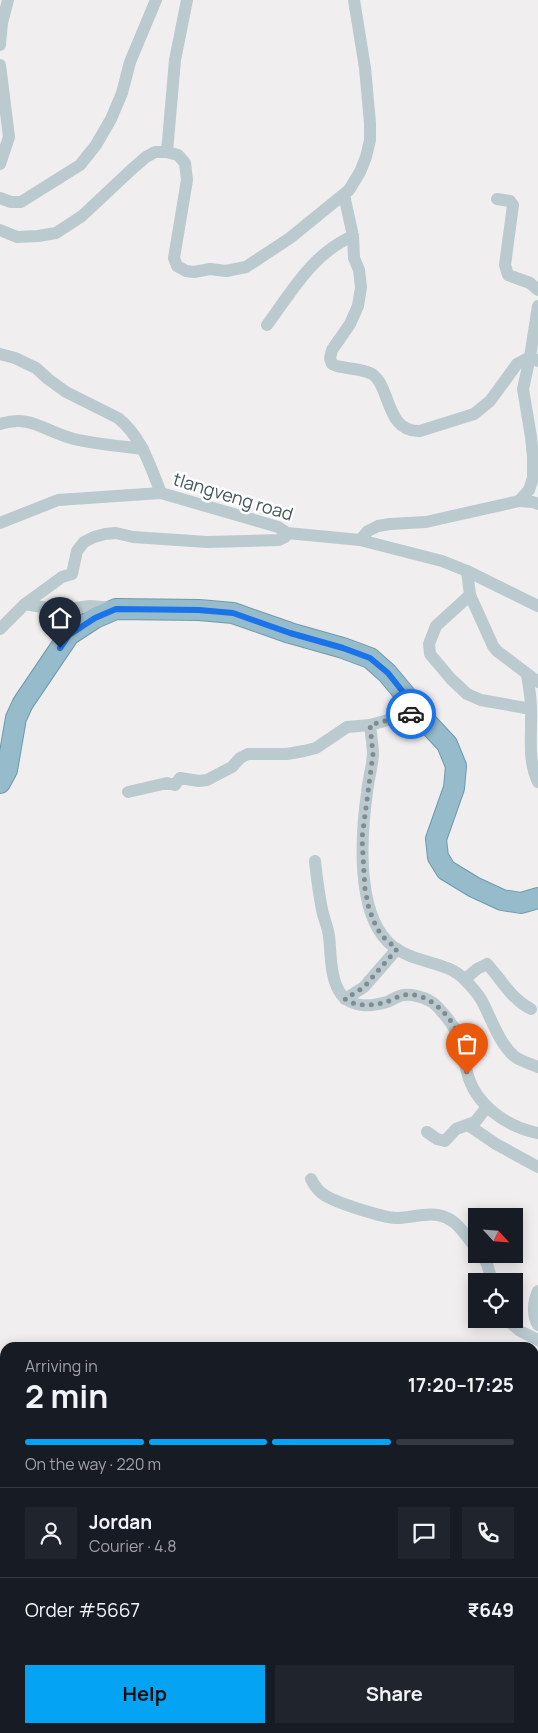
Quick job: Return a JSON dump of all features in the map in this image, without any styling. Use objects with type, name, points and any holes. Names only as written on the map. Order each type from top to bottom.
[{"type":"highway","points":[[0,783],[7,770],[16,718],[31,691],[69,635],[95,618],[116,609],[199,610],[233,613],[370,658],[388,673],[417,712],[447,744],[456,766],[454,788],[436,839],[438,857],[446,870],[502,900],[521,903],[538,898]]},
{"type":"street","points":[[0,45],[2,23],[8,0]]},
{"type":"street","points":[[0,198],[11,202],[21,202],[80,165],[96,145],[111,119],[122,93],[130,62],[156,0]]},
{"type":"street","points":[[167,152],[175,60],[187,0]]},
{"type":"street","points":[[0,230],[17,237],[56,233],[82,216],[146,158],[155,152],[167,152],[178,155],[185,163],[186,180],[174,258],[177,266],[186,271],[194,272],[210,269],[226,271],[246,267],[290,238],[344,195],[360,172],[370,140],[370,124],[365,68],[354,0]]},
{"type":"street","points":[[0,65],[9,137],[0,164]]},
{"type":"street","points":[[344,195],[361,288],[358,306],[350,324],[332,350],[330,358],[332,364],[337,366],[372,374],[379,382],[395,419],[413,431],[420,431],[474,414],[490,401],[517,364],[534,359]]},
{"type":"street","points":[[497,199],[510,201],[513,204],[505,265],[508,274],[530,283],[538,290]]},
{"type":"street","points":[[267,325],[308,269],[327,251],[353,236]]},
{"type":"street","points":[[520,501],[529,490],[533,478],[532,437],[523,389],[534,359],[538,306]]},
{"type":"street","points":[[0,354],[15,358],[36,368],[66,392],[118,418],[129,428],[143,449],[161,493]]},
{"type":"street","points":[[0,424],[26,421],[74,439],[143,449]]},
{"type":"street","name":"tlangveng road","points":[[0,523],[58,500],[161,493],[270,524],[284,529],[287,533],[360,540],[442,561],[467,571],[538,606]]},
{"type":"street","points":[[360,540],[368,531],[378,526],[426,522],[520,501],[538,504]]},
{"type":"street","points":[[0,629],[25,604],[62,577],[72,574],[77,551],[84,542],[94,537],[116,533],[133,537],[207,542],[279,540],[287,533]]},
{"type":"street","points":[[467,571],[470,595],[493,646],[538,682]]},
{"type":"street","points":[[470,595],[436,626],[429,644],[430,654],[451,679],[467,694],[481,700],[531,709]]},
{"type":"street","points":[[25,604],[59,610],[90,606],[116,609]]},
{"type":"street","points":[[527,674],[531,709],[531,757],[538,782]]},
{"type":"street","points":[[128,792],[153,788],[160,784],[175,785],[180,778],[199,781],[207,780],[232,767],[240,758],[248,754],[288,754],[304,751],[316,748],[347,727],[370,725],[417,712]]},
{"type":"street","points":[[370,725],[373,754],[362,838],[365,889],[369,909],[375,924],[381,935],[404,954],[421,961],[445,967],[465,979],[481,1000],[490,1020],[515,1057],[538,1067]]},
{"type":"street","points":[[315,861],[336,984],[345,999],[349,1002],[363,1005],[385,1002],[404,995],[421,996],[432,1001],[454,1025],[460,1037],[467,1074],[487,1108],[506,1121],[527,1131],[538,1133]]},
{"type":"street","points":[[345,999],[364,987],[397,949]]},
{"type":"street","points":[[465,979],[477,969],[487,964],[513,996],[520,1003],[532,1009]]},
{"type":"street","points":[[427,1132],[437,1139],[445,1141],[456,1129],[475,1122],[487,1108]]},
{"type":"street","points":[[468,1125],[496,1144],[538,1167]]},
{"type":"street","points":[[311,1179],[317,1189],[328,1197],[386,1217],[398,1218],[427,1214],[446,1217],[468,1235]]},
{"type":"street","points":[[538,1291],[534,1309],[534,1316],[538,1325]]},
{"type":"street","points":[[516,1328],[538,1340]]},
{"type":"way so far","points":[[411,714],[370,725],[373,754],[362,838],[365,889],[369,909],[381,935],[397,949],[364,987],[345,999],[349,1002],[363,1005],[385,1002],[404,995],[421,996],[432,1001],[454,1025],[460,1037],[467,1074]]},
{"type":"route","points":[[60,648],[69,635],[95,618],[116,609],[154,608],[233,613],[370,658],[388,673],[407,697],[417,712],[411,714]]}]
